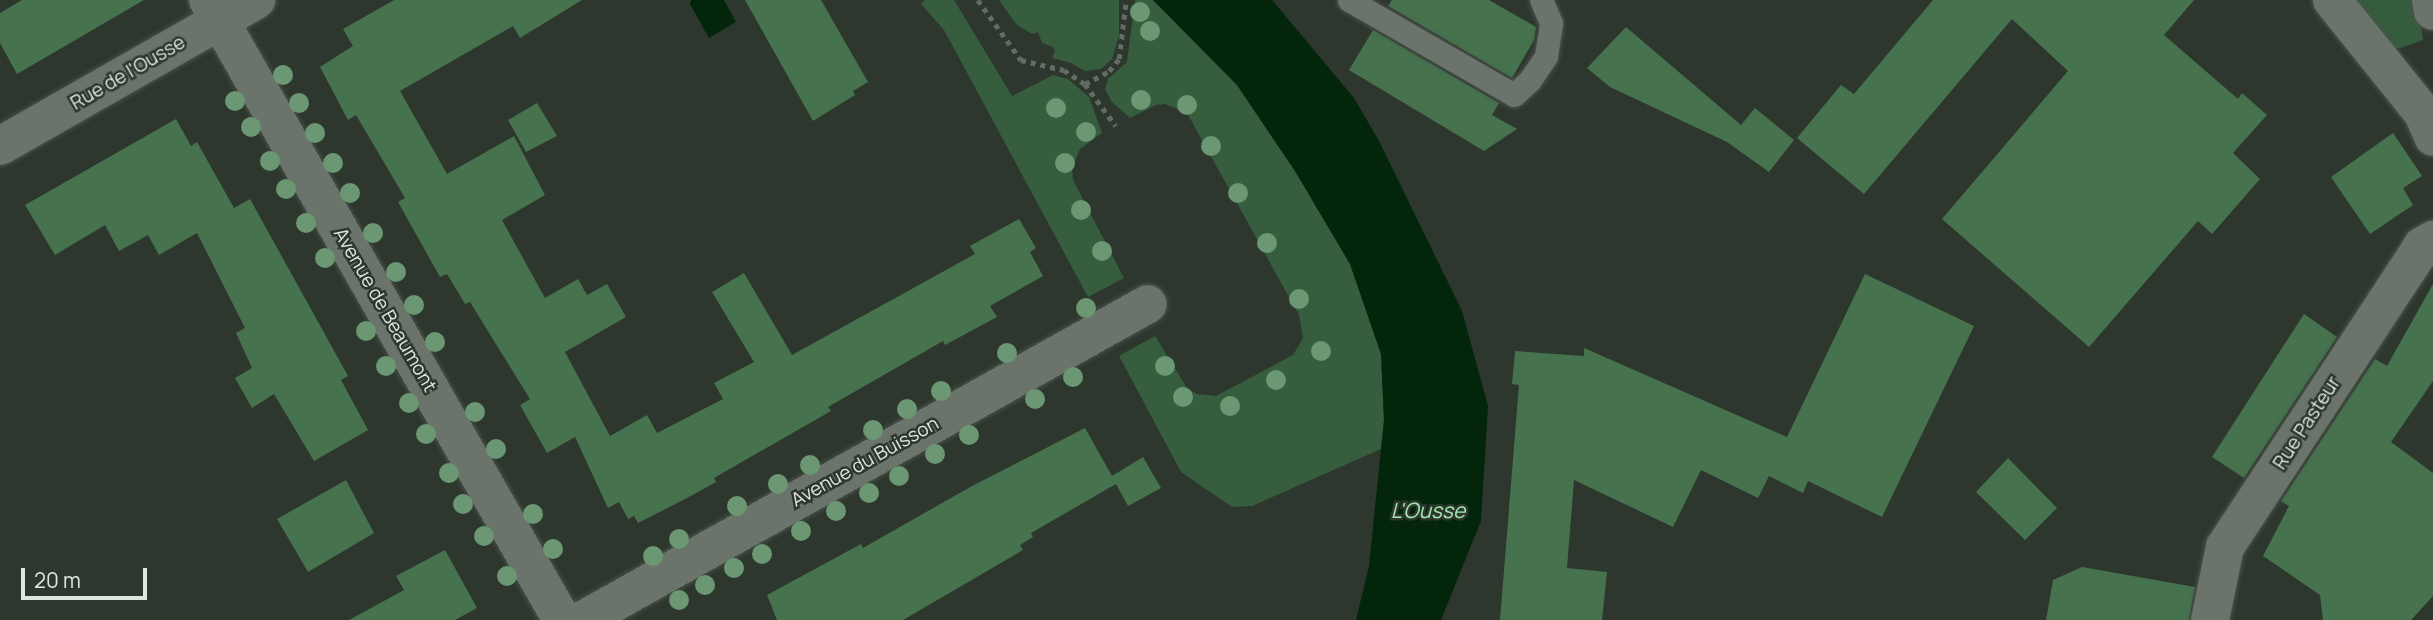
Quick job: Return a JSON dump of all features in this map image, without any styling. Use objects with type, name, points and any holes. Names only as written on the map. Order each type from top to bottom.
[{"type":"street","name":"Rue de l'Ousse","points":[[0,146],[214,10],[256,0]]},
{"type":"street","points":[[2332,0],[2428,125]]},
{"type":"street","points":[[2431,0],[2433,11]]},
{"type":"street","name":"Avenue de Beaumont","points":[[214,10],[562,620]]},
{"type":"street","points":[[2428,125],[2433,76]]},
{"type":"street","name":"Rue Pasteur","points":[[2210,620],[2225,547],[2417,255],[2433,240]]},
{"type":"street","name":"Avenue du Buisson","points":[[583,620],[1148,304]]},
{"type":"lane","points":[[1349,0],[1514,95],[1535,74],[1546,56],[1550,23],[1541,0]]},
{"type":"path","points":[[978,0],[1021,60],[1064,70],[1085,84],[1116,126]]},
{"type":"path","points":[[1085,84],[1109,71],[1118,58],[1126,0]]},
{"type":"shaded area","points":[[925,0],[954,0],[1012,96],[1053,75],[1068,79],[1089,97],[1102,133],[1080,149],[1072,168],[1073,180],[1124,278],[1088,297],[944,30],[921,4]]},
{"type":"shaded area","points":[[999,0],[1119,0],[1119,35],[1112,59],[1101,69],[1085,71],[1071,63],[1052,58],[1055,51],[1053,47],[1042,43],[1038,32],[1032,34],[1016,24]]},
{"type":"shaded area","points":[[1135,0],[1153,0],[1237,85],[1295,171],[1350,264],[1381,354],[1384,420],[1381,449],[1252,506],[1232,507],[1181,472],[1119,356],[1155,336],[1187,388],[1197,394],[1216,396],[1293,355],[1303,338],[1299,315],[1187,113],[1165,104],[1156,105],[1130,118],[1112,102],[1105,89],[1108,79],[1127,62]]},
{"type":"shaded area","points":[[2355,0],[2417,0],[2423,40],[2394,50]]},
{"type":"water","points":[[691,0],[724,0],[736,22],[709,38],[690,4]]},
{"type":"water","name":"L'Ousse","points":[[1153,0],[1272,0],[1354,98],[1379,141],[1462,311],[1488,406],[1481,521],[1441,620],[1356,620],[1369,566],[1384,420],[1381,354],[1350,264],[1295,171],[1237,85]]},
{"type":"building","points":[[22,0],[144,0],[17,74],[0,43],[0,13]]},
{"type":"building","points":[[394,0],[582,0],[520,38],[513,26],[400,91],[447,174],[514,136],[545,195],[502,220],[545,298],[578,279],[587,295],[607,284],[626,317],[565,352],[610,436],[647,415],[657,433],[723,399],[714,383],[754,362],[712,292],[744,273],[792,355],[975,254],[970,246],[1019,219],[1036,248],[1030,252],[1043,276],[990,306],[997,317],[945,345],[943,341],[828,407],[831,411],[714,478],[716,482],[638,523],[634,516],[628,519],[619,502],[608,508],[575,437],[547,453],[520,405],[530,399],[470,302],[465,304],[447,274],[440,277],[398,202],[405,198],[356,115],[348,120],[320,67],[353,46],[343,29]]},
{"type":"building","points":[[745,0],[821,0],[868,82],[853,91],[855,95],[813,121]]},
{"type":"building","points":[[1392,0],[1489,0],[1536,27],[1534,40],[1512,78],[1388,6]]},
{"type":"building","points":[[1933,0],[2194,0],[2164,35],[2238,99],[2242,93],[2267,115],[2233,153],[2260,179],[2212,234],[2198,221],[2089,347],[1942,219],[2068,71],[2012,19],[1864,194],[1797,138],[1841,85],[1854,94]]},
{"type":"building","points":[[1626,27],[1741,125],[1755,108],[1794,140],[1769,172],[1727,142],[1610,87],[1587,68]]},
{"type":"building","points":[[1373,30],[1499,103],[1492,115],[1517,129],[1484,151],[1349,70]]},
{"type":"building","points":[[537,103],[557,136],[526,152],[508,120]]},
{"type":"building","points":[[176,119],[191,146],[197,142],[234,208],[250,199],[348,376],[341,380],[368,430],[314,461],[274,394],[252,408],[235,378],[252,368],[236,333],[245,328],[197,233],[159,255],[148,235],[119,251],[105,225],[55,255],[25,205]]},
{"type":"building","points":[[2393,133],[2422,176],[2403,188],[2413,205],[2370,234],[2331,177]]},
{"type":"building","points":[[1865,274],[1974,326],[1882,517],[1808,481],[1803,493],[1769,476],[1758,498],[1701,470],[1673,527],[1574,480],[1567,568],[1607,572],[1602,620],[1500,620],[1519,385],[1512,384],[1515,351],[1584,356],[1584,348],[1787,437]]},
{"type":"building","points":[[2433,284],[2433,381],[2391,442],[2433,473],[2433,596],[2411,620],[2323,620],[2320,595],[2263,556],[2289,506],[2281,501],[2375,359],[2387,366]]},
{"type":"building","points":[[2304,314],[2337,337],[2244,478],[2212,457]]},
{"type":"building","points":[[1085,428],[1112,476],[1143,457],[1161,488],[1128,506],[1116,484],[1031,533],[1033,537],[1020,545],[1023,550],[903,620],[777,620],[767,595],[861,544],[863,548],[972,486]]},
{"type":"building","points":[[2008,458],[2057,508],[2025,540],[1976,492]]},
{"type":"building","points":[[346,480],[374,533],[308,572],[277,519]]},
{"type":"building","points":[[445,550],[477,608],[455,620],[349,620],[404,590],[396,576]]},
{"type":"building","points":[[2082,567],[2195,587],[2189,620],[2046,620],[2053,580]]}]
